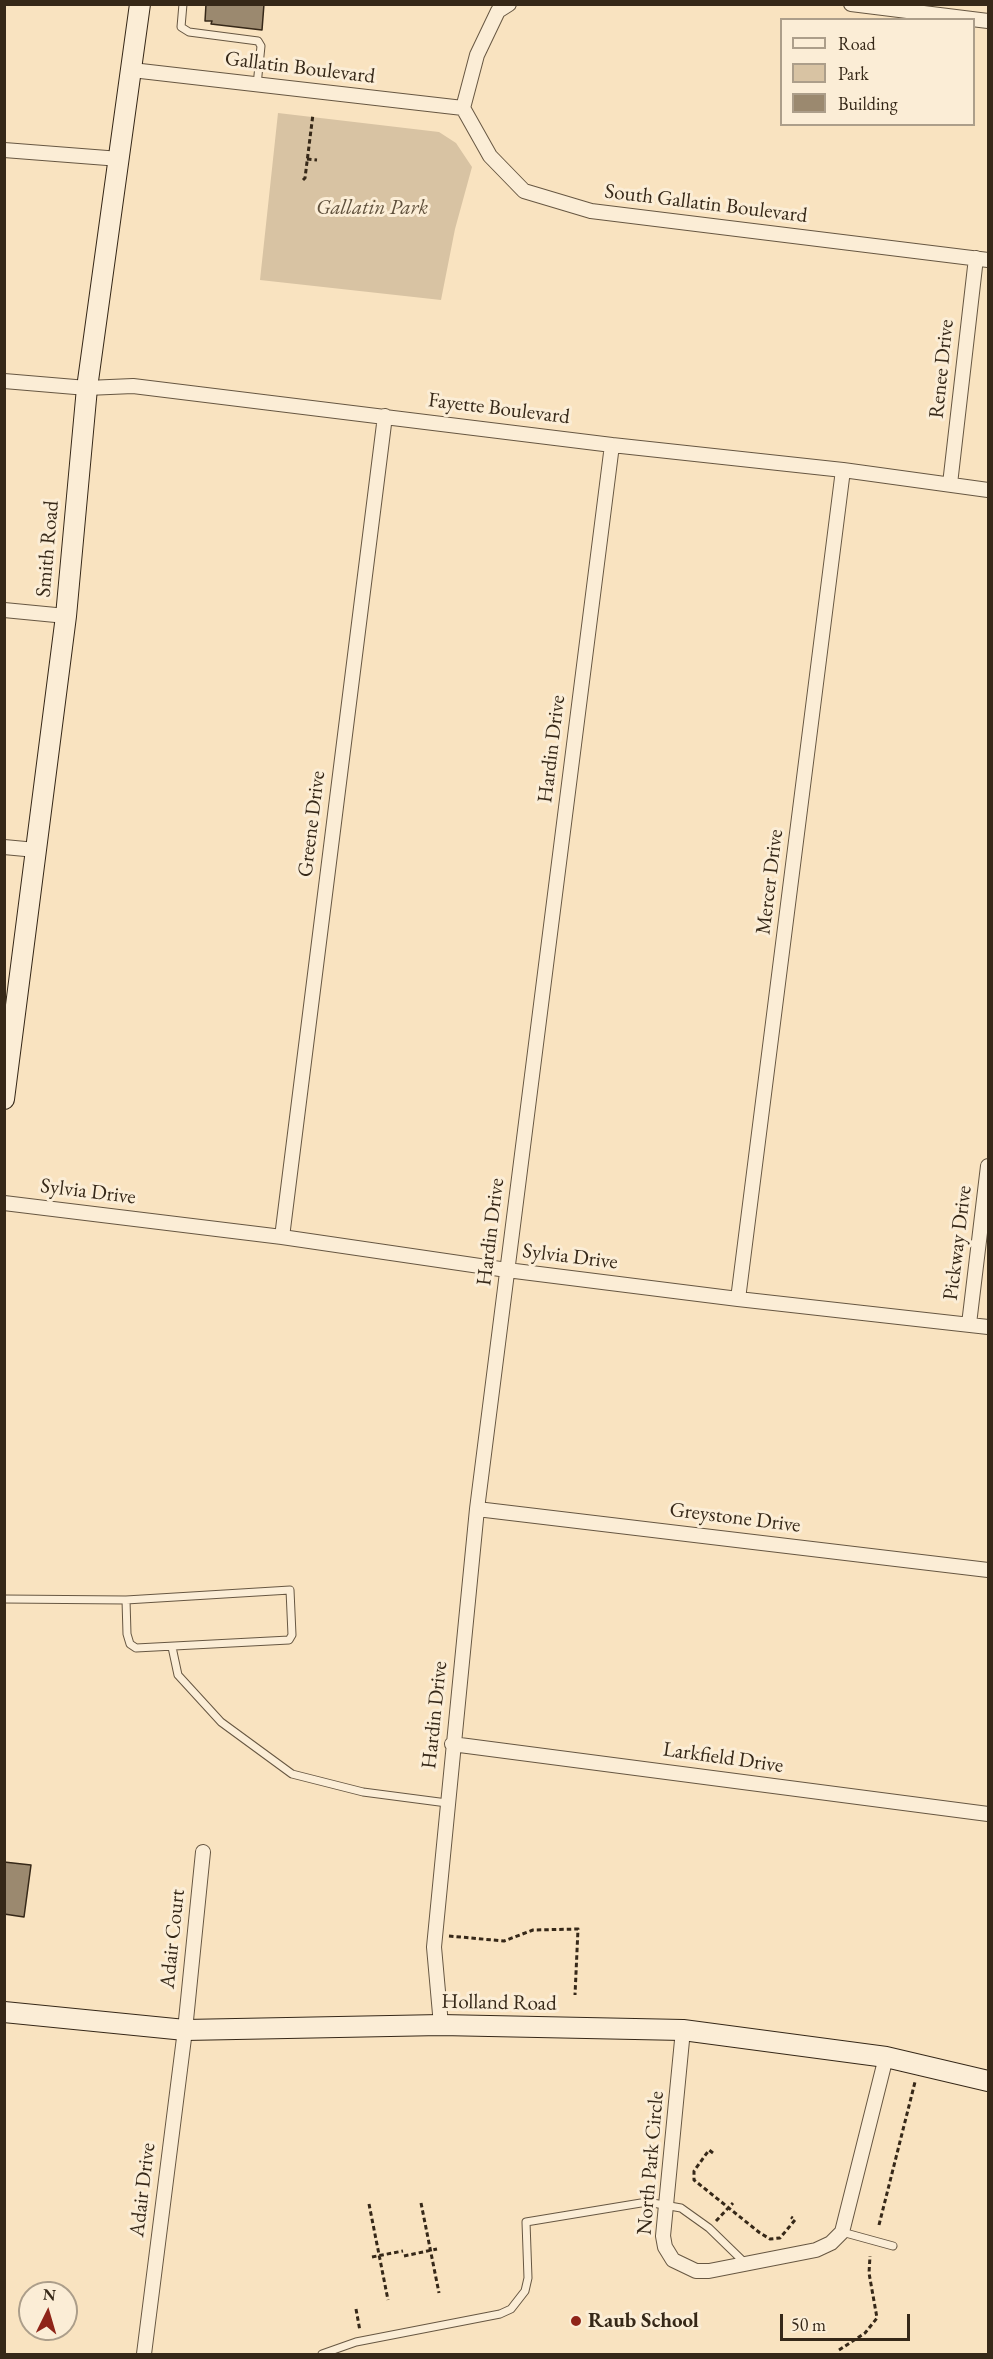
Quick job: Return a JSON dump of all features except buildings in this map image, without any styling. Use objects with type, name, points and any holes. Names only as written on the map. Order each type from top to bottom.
[{"type":"main road","name":"Smith Road","points":[[4,1099],[66,616],[87,388],[140,4]]},
{"type":"main road","name":"Holland Road","points":[[4,2012],[184,2030],[441,2025],[683,2030],[886,2057],[988,2081]]},
{"type":"street","points":[[463,108],[477,55],[498,11],[509,4]]},
{"type":"street","points":[[851,4],[964,18]]},
{"type":"street","name":"Gallatin Boulevard","points":[[132,70],[463,108]]},
{"type":"street","name":"South Gallatin Boulevard","points":[[463,108],[490,156],[524,191],[591,211],[982,259]]},
{"type":"street","points":[[4,150],[120,159]]},
{"type":"street","name":"Renee Drive","points":[[950,484],[982,259]]},
{"type":"street","name":"Fayette Boulevard","points":[[4,381],[87,388],[133,386],[612,445],[843,470],[988,490]]},
{"type":"street","name":"Greene Drive","points":[[282,1237],[385,416]]},
{"type":"street","name":"Hardin Drive","points":[[441,2025],[435,1935],[452,1744],[477,1509],[612,445]]},
{"type":"street","name":"Mercer Drive","points":[[738,1299],[843,470]]},
{"type":"street","points":[[4,610],[66,616]]},
{"type":"street","points":[[4,847],[36,850]]},
{"type":"street","name":"Pickway Drive","points":[[969,1324],[988,1166]]},
{"type":"street","name":"Sylvia Drive","points":[[4,1203],[282,1237],[507,1270],[738,1299],[988,1326]]},
{"type":"street","name":"Greystone Drive","points":[[477,1509],[988,1570]]},
{"type":"street","name":"Larkfield Drive","points":[[452,1744],[988,1814]]},
{"type":"street","name":"Adair Court","points":[[184,2030],[202,1852]]},
{"type":"street","name":"Adair Drive","points":[[144,2355],[184,2030]]},
{"type":"street","name":"North Park Circle","points":[[683,2030],[663,2242],[668,2254],[679,2265],[696,2271],[709,2271],[816,2250],[831,2243],[842,2232]]},
{"type":"street","points":[[842,2232],[886,2057]]},
{"type":"lane","points":[[183,4],[181,27],[189,32],[258,41],[261,46],[256,85]]},
{"type":"lane","points":[[4,1599],[126,1600],[290,1590],[292,1629],[289,1640],[136,1648],[130,1644],[126,1600]]},
{"type":"lane","points":[[172,1647],[178,1675],[221,1722],[292,1774],[363,1792],[447,1803]]},
{"type":"lane","points":[[322,2355],[356,2342],[500,2314],[511,2309],[525,2291],[528,2278],[526,2222],[647,2202],[666,2205],[681,2208],[709,2228],[745,2263]]},
{"type":"lane","points":[[842,2232],[893,2246]]},
{"type":"path","points":[[303,180],[313,114]]},
{"type":"path","points":[[308,159],[317,160]]},
{"type":"path","points":[[435,1935],[504,1941],[533,1930],[578,1929],[574,1995]]},
{"type":"path","points":[[879,2225],[919,2063]]},
{"type":"path","points":[[713,2153],[709,2150],[694,2171],[693,2178],[729,2208],[770,2239],[783,2235],[795,2220],[791,2217]]},
{"type":"path","points":[[421,2203],[439,2293]]},
{"type":"path","points":[[709,2228],[733,2203]]},
{"type":"path","points":[[369,2204],[388,2300]]},
{"type":"path","points":[[372,2257],[437,2249]]},
{"type":"path","points":[[839,2350],[865,2333],[877,2318],[869,2273],[870,2256]]},
{"type":"path","points":[[356,2309],[360,2331]]},
{"type":"green space","name":"Gallatin Park","points":[[278,113],[439,132],[456,143],[472,167],[455,229],[441,300],[260,280]]},
{"type":"place","name":"Raub School","points":[[576,2321]]}]
